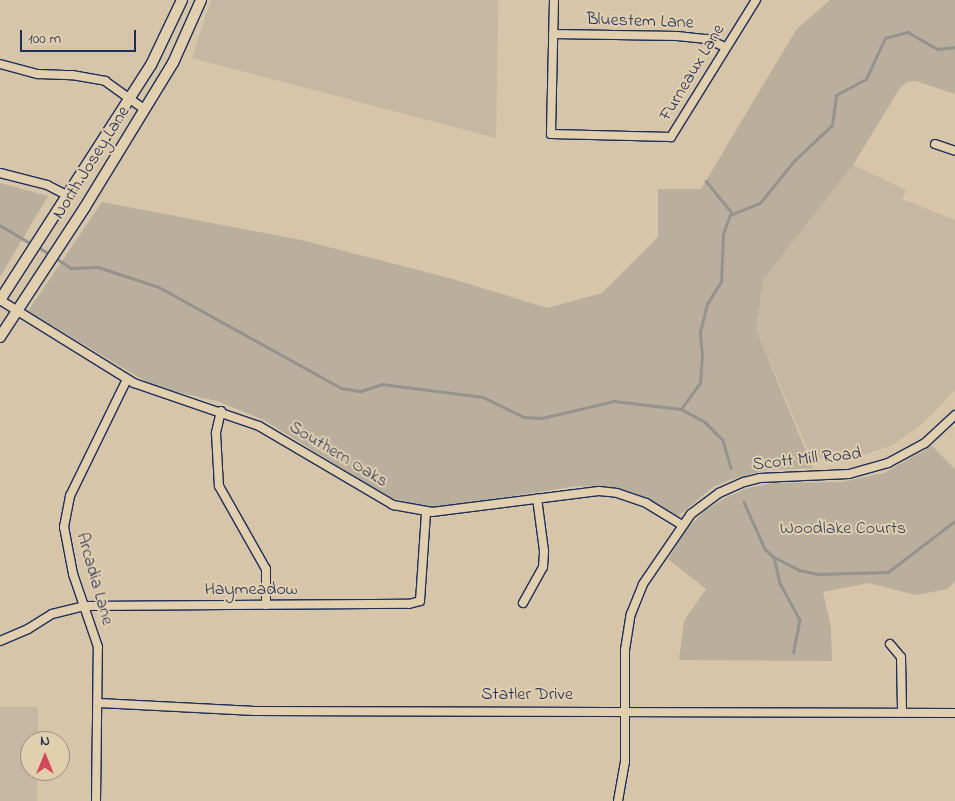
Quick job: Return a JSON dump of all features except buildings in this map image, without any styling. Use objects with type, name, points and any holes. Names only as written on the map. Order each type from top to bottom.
[{"type":"main road","name":"North Josey Lane","points":[[0,300],[69,196],[154,59],[182,0]]},
{"type":"main road","name":"North Josey Lane","points":[[0,337],[60,245],[181,47],[200,0]]},
{"type":"street","points":[[553,34],[554,0]]},
{"type":"street","name":"Furneaux Lane","points":[[553,34],[551,134],[671,137],[725,47],[756,0]]},
{"type":"street","name":"Bluestem Lane","points":[[553,34],[677,36],[707,39],[725,47]]},
{"type":"street","points":[[0,64],[38,74],[91,77],[105,81],[144,109]]},
{"type":"street","points":[[935,144],[955,151]]},
{"type":"street","points":[[0,173],[47,185],[69,196]]},
{"type":"street","name":"Southern Oaks","points":[[0,300],[127,379],[155,392],[221,411],[259,426],[384,500],[426,513],[588,491],[617,493],[646,503],[682,525]]},
{"type":"street","name":"Arcadia Lane","points":[[96,801],[99,704],[98,647],[67,553],[64,527],[67,505],[80,471],[127,379]]},
{"type":"street","points":[[221,411],[216,433],[219,486],[266,569],[266,605]]},
{"type":"street","name":"Scott Mill Road","points":[[619,801],[625,762],[626,634],[631,614],[643,584],[682,525],[707,501],[744,482],[849,474],[888,463],[925,443],[955,416]]},
{"type":"street","points":[[523,603],[543,567],[544,551],[537,498]]},
{"type":"street","name":"Haymeadow","points":[[0,641],[28,630],[52,614],[85,606],[408,604],[420,601],[426,513]]},
{"type":"street","points":[[890,644],[901,657],[902,711]]},
{"type":"street","name":"Statler Drive","points":[[99,704],[255,711],[625,710],[902,711],[955,713]]},
{"type":"shaded area","points":[[211,0],[498,0],[496,138],[192,58]]},
{"type":"shaded area","points":[[853,165],[906,190],[902,199],[955,220],[955,390],[922,424],[893,445],[860,456],[812,459],[756,330],[763,280]]},
{"type":"shaded area","points":[[0,707],[38,707],[38,731],[20,731],[20,781],[37,781],[37,801],[0,801]]},
{"type":"green space","points":[[830,0],[955,0],[955,94],[916,81],[907,82],[900,88],[853,165],[763,280],[756,330],[813,468],[766,470],[729,480],[713,487],[677,517],[642,496],[609,487],[577,486],[442,507],[418,506],[388,497],[264,420],[217,401],[155,387],[28,311],[102,202],[301,240],[453,279],[547,308],[602,293],[658,237],[658,189],[701,189],[796,30]]},
{"type":"green space","points":[[0,183],[48,196],[0,277]]},
{"type":"green space","name":"Woodlake Courts","points":[[932,446],[955,469],[955,581],[948,589],[916,595],[868,583],[823,592],[831,627],[832,661],[679,660],[684,621],[706,589],[668,559],[685,531],[703,512],[725,498],[748,488],[774,483],[841,482],[884,473]]},
{"type":"waterway","points":[[56,258],[71,268],[98,267],[159,287],[341,388],[361,391],[382,384],[483,397],[524,417],[542,418],[614,401],[681,409],[700,383],[702,356],[700,332],[707,304],[721,282],[723,234],[730,215],[760,203],[794,161],[832,125],[836,95],[866,79],[885,38],[908,32],[937,49],[955,47]]},
{"type":"waterway","points":[[706,181],[733,214]]},
{"type":"waterway","points":[[0,225],[32,244]]},
{"type":"waterway","points":[[37,246],[51,255]]},
{"type":"waterway","points":[[681,409],[705,422],[723,440],[731,468]]},
{"type":"waterway","points":[[744,502],[765,549],[774,557],[799,570],[818,574],[888,572],[955,521]]},
{"type":"waterway","points":[[774,557],[780,583],[800,620],[794,652]]}]
